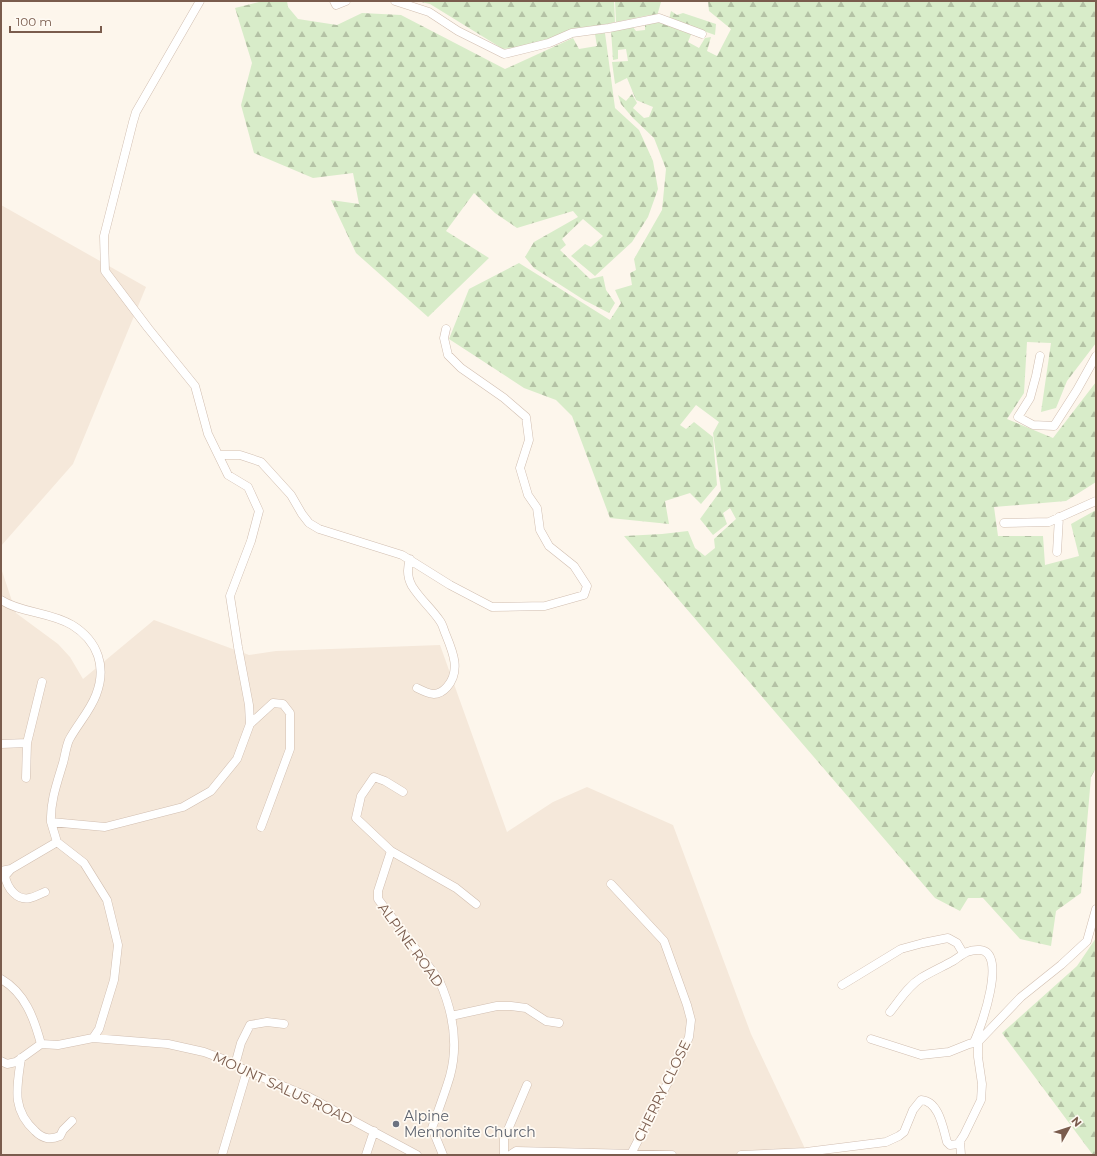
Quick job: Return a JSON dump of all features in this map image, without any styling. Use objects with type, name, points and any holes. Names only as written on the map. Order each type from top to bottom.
[{"type":"street","points":[[51,822],[105,826],[184,807],[211,791],[237,759],[250,724],[249,705],[230,596],[251,541],[258,511],[248,487],[228,475],[208,434],[195,386],[148,328],[105,271],[104,236],[136,112],[200,1]]},
{"type":"street","points":[[334,1],[336,5],[346,1]]},
{"type":"street","points":[[395,1],[430,12],[458,31],[504,54],[549,43],[572,34],[660,18],[702,34]]},
{"type":"street","points":[[218,455],[240,455],[261,462],[291,495],[309,523],[319,529],[402,555],[450,585],[492,607],[545,606],[584,595],[587,586],[574,566],[548,546],[540,530],[537,508],[528,495],[520,468],[529,440],[526,417],[504,398],[461,368],[448,355],[444,338],[446,329]]},
{"type":"street","points":[[1040,356],[1030,398],[1018,417],[1034,425],[1054,426],[1077,390],[1096,356]]},
{"type":"street","points":[[1004,523],[1049,522],[1096,501]]},
{"type":"street","points":[[1056,552],[1059,517]]},
{"type":"street","points":[[410,559],[407,570],[411,585],[441,622],[452,650],[456,668],[452,679],[440,693],[431,695],[417,688]]},
{"type":"street","points":[[1,600],[36,613],[57,617],[73,625],[90,640],[100,658],[101,673],[96,696],[69,741],[50,809],[51,822],[57,842],[84,863],[107,900],[118,945],[114,980],[99,1029],[94,1038]]},
{"type":"street","points":[[26,778],[27,743],[42,682]]},
{"type":"street","points":[[250,724],[273,703],[283,704],[290,713],[290,749],[261,827]]},
{"type":"street","points":[[1,744],[27,743]]},
{"type":"street","points":[[403,792],[385,781],[374,777],[361,796],[356,818],[391,851],[456,888],[476,904]]},
{"type":"street","points":[[45,892],[25,899],[16,895],[8,887],[5,876],[11,869],[57,842]]},
{"type":"street","name":"ALPINE ROAD","points":[[391,851],[378,891],[378,899],[439,980],[446,995],[453,1025],[454,1050],[450,1074],[432,1128],[443,1155]]},
{"type":"street","points":[[1,871],[11,869]]},
{"type":"street","name":"CHERRY CLOSE","points":[[611,884],[664,941],[691,1020],[689,1037],[680,1059],[631,1154]]},
{"type":"street","points":[[871,1039],[921,1055],[949,1052],[976,1042],[1020,997],[1087,941],[1096,909]]},
{"type":"street","points":[[842,985],[901,949],[923,943],[948,938],[957,942],[964,952]]},
{"type":"street","points":[[741,1155],[806,1152],[886,1142],[904,1132],[913,1110],[922,1100],[927,1100],[931,1103],[937,1112],[947,1142],[950,1145],[958,1144],[980,1100],[982,1084],[976,1042],[984,1016],[993,972],[991,961],[987,953],[981,950],[964,952],[954,960],[919,979],[905,993],[890,1012]]},
{"type":"street","points":[[1,979],[16,990],[22,998],[28,1008],[41,1044],[10,1064],[4,1064],[1,1061]]},
{"type":"street","points":[[451,1016],[497,1006],[511,1006],[526,1008],[546,1021],[559,1023]]},
{"type":"street","points":[[236,1065],[241,1043],[250,1025],[267,1022],[284,1024]]},
{"type":"street","name":"MOUNT SALUS ROAD","points":[[41,1044],[58,1044],[94,1038],[168,1044],[204,1052],[309,1097],[417,1155]]},
{"type":"street","points":[[21,1058],[17,1085],[18,1108],[30,1127],[46,1139],[54,1139],[60,1136],[63,1130],[72,1121]]},
{"type":"street","points":[[222,1155],[247,1070]]},
{"type":"street","points":[[504,1155],[504,1139],[527,1085]]},
{"type":"street","points":[[366,1155],[374,1131]]},
{"type":"street","points":[[960,1141],[961,1155]]},
{"type":"street","points":[[510,1155],[516,1151],[672,1155]]},
{"type":"shaded area","points":[[1,205],[146,287],[73,464],[1,546]]},
{"type":"shaded area","points":[[1,568],[16,613],[58,644],[70,657],[83,679],[154,620],[249,655],[276,651],[440,645],[507,832],[553,802],[587,787],[673,825],[751,1034],[808,1155],[1,1155]]},
{"type":"green space","points":[[263,1],[287,1],[288,7],[298,19],[337,25],[362,13],[401,15],[505,69],[573,38],[579,49],[597,46],[595,34],[605,33],[615,108],[639,130],[653,161],[658,189],[648,217],[632,242],[595,276],[571,256],[585,244],[591,247],[603,236],[583,219],[562,239],[566,245],[560,250],[590,279],[603,276],[606,290],[615,303],[609,313],[584,300],[534,268],[525,257],[534,242],[578,217],[573,211],[517,228],[495,213],[474,193],[446,231],[489,258],[428,317],[356,253],[331,200],[359,204],[353,173],[313,178],[254,153],[241,105],[252,63],[235,8]]},
{"type":"green space","points":[[417,1],[614,1],[615,22],[527,46],[503,49],[430,4]]},
{"type":"green space","points":[[615,1],[664,1],[661,2],[657,16],[650,15],[616,22]]},
{"type":"green space","points":[[708,1],[1096,1],[1096,343],[1067,381],[1056,408],[1041,412],[1051,343],[1027,342],[1024,393],[1007,419],[1053,438],[1096,382],[1096,482],[1066,501],[994,507],[998,536],[1043,536],[1045,565],[1079,556],[1071,524],[1096,510],[1096,768],[1091,777],[1081,893],[1056,911],[1051,946],[1020,939],[983,898],[968,898],[960,911],[935,898],[624,536],[688,531],[695,548],[705,556],[715,548],[714,539],[736,519],[730,508],[723,513],[727,524],[713,535],[700,519],[721,490],[713,433],[719,422],[696,405],[680,425],[686,429],[694,422],[713,437],[717,485],[701,504],[690,493],[665,501],[669,524],[610,518],[572,416],[556,400],[524,388],[449,339],[469,289],[519,263],[610,320],[621,303],[615,290],[632,285],[630,273],[636,270],[634,259],[662,210],[666,169],[654,138],[621,104],[618,95],[626,101],[632,94],[637,103],[633,108],[644,118],[649,117],[653,107],[636,100],[627,78],[615,84],[612,62],[628,61],[626,49],[618,50],[618,59],[613,60],[611,30],[632,26],[636,31],[645,30],[645,24],[659,22],[692,32],[688,42],[699,48],[705,38],[711,37],[707,51],[717,56],[731,29],[709,11]]},
{"type":"green space","points":[[671,11],[677,15],[683,13],[716,24],[715,35],[669,19]]},
{"type":"green space","points":[[1096,938],[1096,1155],[1093,1155],[1002,1033],[1077,966]]},
{"type":"place","name":"Alpine Mennonite Church","points":[[396,1124]]}]
